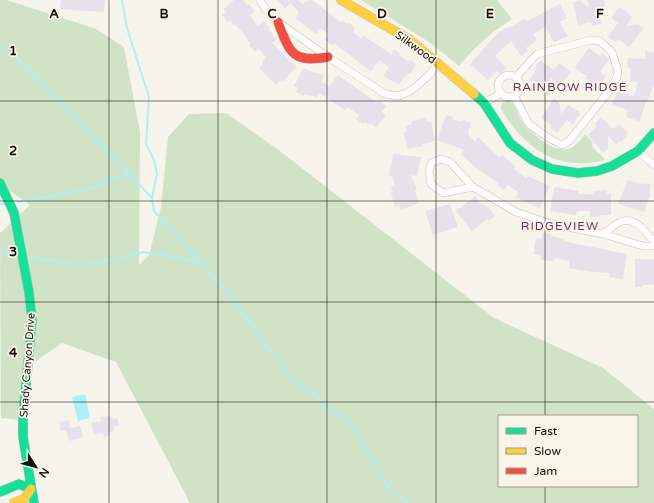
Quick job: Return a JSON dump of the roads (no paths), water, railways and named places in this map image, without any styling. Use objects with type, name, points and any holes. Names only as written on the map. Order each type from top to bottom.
[{"type":"street","points":[[260,0],[278,22],[385,94],[399,96],[408,92],[430,74],[438,63]]},
{"type":"street","name":"Silkwood","points":[[341,0],[410,40],[484,103],[510,143],[532,160],[552,169],[578,173],[597,171],[612,166],[638,151],[654,132]]},
{"type":"street","points":[[278,22],[289,50],[297,56],[306,59],[328,57]]},
{"type":"street","points":[[514,96],[529,124],[547,137],[562,145],[569,141],[611,89],[617,77],[618,71],[612,52],[600,42],[591,40],[537,54],[516,77]]},
{"type":"street","points":[[509,75],[516,77],[520,90],[514,96],[507,97],[501,93],[498,83],[502,77],[509,75]]},
{"type":"street","points":[[484,103],[501,93]]},
{"type":"street","points":[[638,151],[654,165]]},
{"type":"street","points":[[473,187],[443,193],[431,184],[429,172],[431,162],[441,159],[450,162],[473,187],[516,212],[551,224],[603,234],[643,246],[654,246]]},
{"type":"street","name":"Shady Canyon Drive","points":[[0,183],[14,213],[31,306],[31,327],[23,417],[25,455],[34,503]]},
{"type":"street","points":[[603,234],[619,222],[626,220],[642,227],[654,242]]},
{"type":"street","points":[[0,492],[19,484],[31,490],[24,499],[14,503]]},
{"type":"water","points":[[85,394],[90,418],[78,421],[72,397]]},
{"type":"waterway","points":[[122,0],[127,28],[149,97],[146,144],[154,160],[157,174],[152,198],[154,211],[224,288],[288,374],[356,429],[387,485],[395,494],[408,503]]},
{"type":"waterway","points":[[0,47],[19,60],[152,198]]},
{"type":"waterway","points":[[18,202],[88,189],[128,174]]},
{"type":"waterway","points":[[0,251],[17,254]]},
{"type":"waterway","points":[[32,257],[70,264],[94,264],[143,252],[200,262]]},
{"type":"district","name":"RAINBOW RIDGE","points":[[570,87]]},
{"type":"district","name":"RIDGEVIEW","points":[[560,226]]}]
